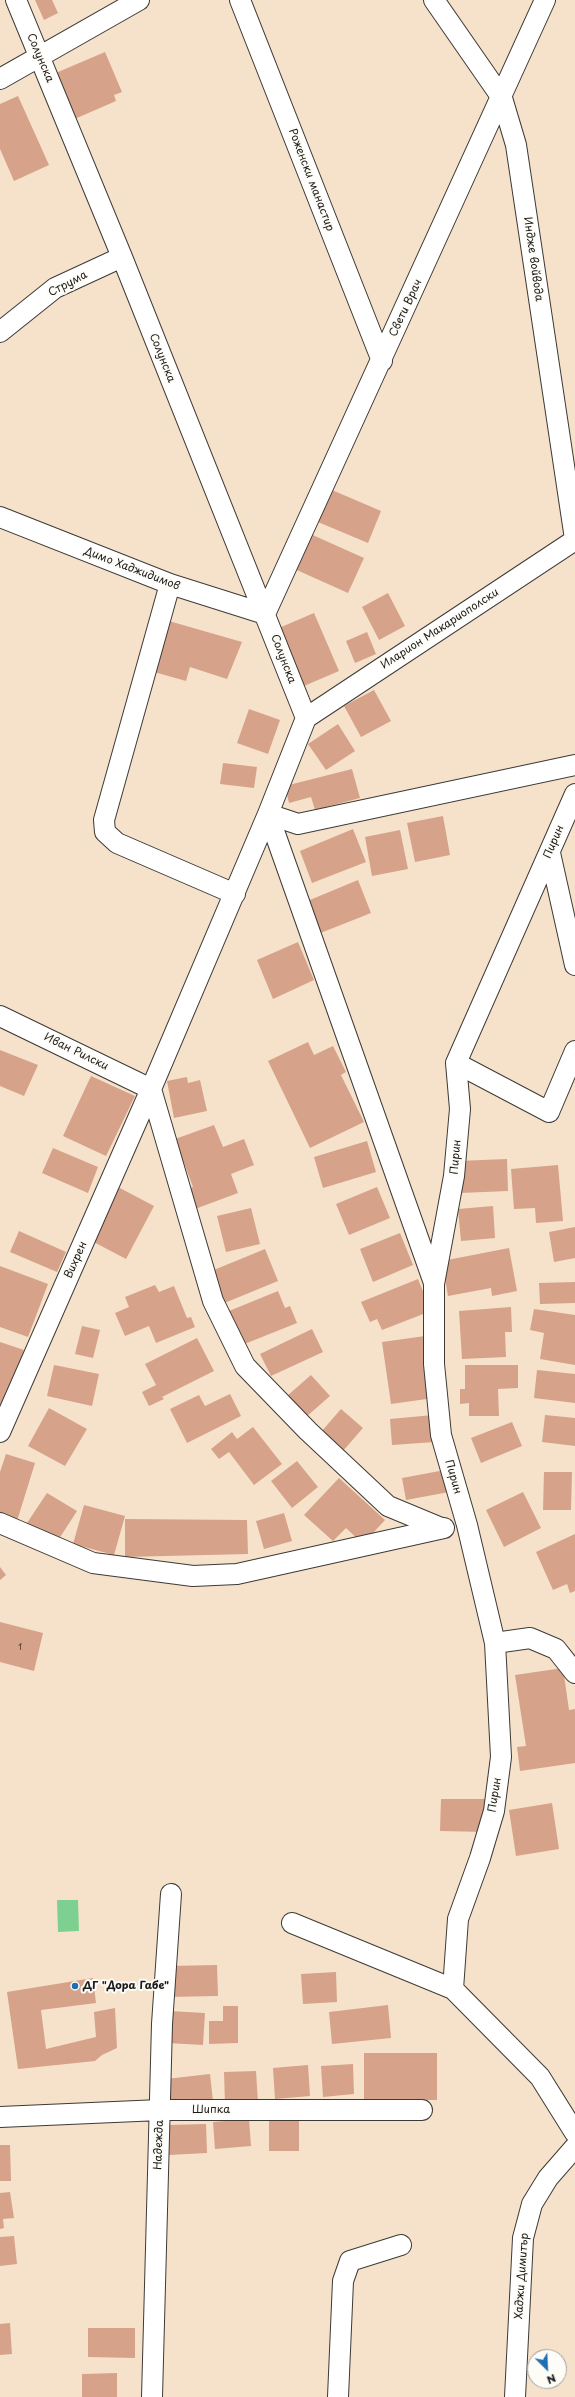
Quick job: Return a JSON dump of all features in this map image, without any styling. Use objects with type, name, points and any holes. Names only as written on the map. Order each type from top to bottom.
[{"type":"street","name":"Солунска","points":[[16,0],[24,23],[122,257],[266,614],[306,718]]},
{"type":"street","points":[[24,23],[25,0]]},
{"type":"street","points":[[0,79],[39,56],[112,7],[139,0]]},
{"type":"street","name":"Роженски манастир","points":[[240,0],[382,361]]},
{"type":"street","name":"Индже войвода","points":[[434,0],[502,98],[516,145],[575,539]]},
{"type":"street","name":"Свети Врач","points":[[266,614],[502,98],[545,0]]},
{"type":"street","name":"Струма","points":[[0,332],[55,288],[122,257]]},
{"type":"street","name":"Димо Хаджидимов","points":[[0,517],[170,584],[266,614]]},
{"type":"street","name":"Иларион Макариополски","points":[[306,718],[575,539]]},
{"type":"street","points":[[170,584],[104,820],[105,832],[117,843],[235,894]]},
{"type":"street","name":"Вихрен","points":[[0,1432],[235,894],[306,718]]},
{"type":"street","points":[[268,814],[298,824],[575,765]]},
{"type":"street","name":"Пирин","points":[[453,1990],[458,1920],[480,1858],[494,1811],[501,1757],[495,1643],[467,1525],[441,1435],[434,1364],[434,1284],[454,1176],[460,1109],[456,1063],[575,794]]},
{"type":"street","points":[[268,814],[434,1284]]},
{"type":"street","points":[[550,853],[575,965]]},
{"type":"street","name":"Иван Рилски","points":[[0,1016],[151,1089]]},
{"type":"street","points":[[456,1063],[549,1112],[575,1051]]},
{"type":"street","points":[[151,1089],[213,1301],[245,1366],[308,1431],[388,1506],[441,1528]]},
{"type":"street","points":[[0,1523],[93,1563],[193,1576],[237,1574],[441,1528],[467,1525]]},
{"type":"street","points":[[495,1643],[530,1638],[556,1649],[575,1673]]},
{"type":"street","name":"Надежда","points":[[152,2397],[162,2024],[170,1894]]},
{"type":"street","points":[[292,1923],[453,1990],[540,2077],[575,2132]]},
{"type":"street","name":"Шипка","points":[[0,2117],[160,2110],[422,2110]]},
{"type":"street","name":"Хаджи Димитър","points":[[516,2397],[523,2238],[532,2204],[548,2178],[575,2147]]},
{"type":"street","points":[[338,2397],[343,2281],[350,2261],[401,2245]]},
{"type":"green space","points":[[57,1900],[78,1900],[79,1931],[58,1932]]},
{"type":"building","points":[[35,0],[52,0],[58,13],[44,20]]},
{"type":"building","points":[[105,52],[122,92],[114,95],[116,101],[70,121],[51,75]]},
{"type":"building","points":[[18,96],[49,165],[14,181],[0,149],[0,104]]},
{"type":"building","points":[[332,490],[381,511],[368,543],[318,522]]},
{"type":"building","points":[[306,532],[364,558],[348,593],[290,567]]},
{"type":"building","points":[[388,593],[405,626],[379,640],[362,607]]},
{"type":"building","points":[[314,613],[339,671],[304,686],[279,628]]},
{"type":"building","points":[[162,619],[242,642],[227,679],[190,667],[186,681],[147,670]]},
{"type":"building","points":[[367,632],[376,654],[355,663],[346,641]]},
{"type":"building","points":[[374,690],[391,721],[361,737],[344,706]]},
{"type":"building","points":[[249,709],[280,720],[268,754],[237,743]]},
{"type":"building","points":[[338,724],[355,751],[326,770],[308,744]]},
{"type":"building","points":[[223,763],[257,767],[254,788],[220,784]]},
{"type":"building","points":[[352,769],[360,798],[315,810],[311,797],[289,803],[285,786]]},
{"type":"building","points":[[443,816],[450,855],[415,862],[407,823]]},
{"type":"building","points":[[353,829],[366,862],[312,883],[300,851]]},
{"type":"building","points":[[400,830],[408,869],[372,876],[365,837]]},
{"type":"building","points":[[358,880],[371,913],[318,934],[305,902]]},
{"type":"building","points":[[298,942],[314,980],[273,999],[257,960]]},
{"type":"building","points":[[308,1042],[314,1055],[333,1046],[346,1072],[341,1075],[364,1122],[310,1148],[268,1061]]},
{"type":"building","points":[[0,1050],[38,1065],[24,1096],[0,1086]]},
{"type":"building","points":[[91,1076],[135,1096],[106,1156],[63,1136]]},
{"type":"building","points":[[187,1077],[188,1083],[200,1080],[207,1111],[174,1118],[167,1081]]},
{"type":"building","points":[[214,1125],[223,1147],[244,1139],[254,1165],[231,1174],[238,1193],[195,1209],[187,1189],[193,1187],[175,1139]]},
{"type":"building","points":[[367,1141],[376,1172],[323,1188],[314,1157]]},
{"type":"building","points":[[53,1148],[98,1167],[88,1193],[42,1173]]},
{"type":"building","points":[[507,1159],[508,1191],[460,1193],[458,1161]]},
{"type":"building","points":[[558,1165],[563,1221],[536,1223],[535,1208],[514,1209],[511,1169]]},
{"type":"building","points":[[116,1186],[154,1206],[126,1259],[88,1239]]},
{"type":"building","points":[[377,1187],[390,1218],[349,1235],[336,1204]]},
{"type":"building","points":[[493,1206],[495,1238],[461,1241],[458,1209]]},
{"type":"building","points":[[251,1208],[260,1244],[226,1252],[217,1216]]},
{"type":"building","points":[[575,1227],[575,1258],[554,1262],[549,1232]]},
{"type":"building","points":[[19,1231],[66,1252],[57,1272],[10,1252]]},
{"type":"building","points":[[400,1233],[413,1265],[373,1282],[360,1249]]},
{"type":"building","points":[[509,1248],[517,1291],[492,1296],[491,1288],[448,1296],[442,1261]]},
{"type":"building","points":[[265,1249],[278,1281],[222,1304],[209,1272]]},
{"type":"building","points":[[0,1266],[48,1284],[28,1337],[0,1327]]},
{"type":"building","points":[[418,1279],[431,1311],[382,1330],[377,1319],[370,1322],[361,1302]]},
{"type":"building","points":[[575,1282],[575,1303],[540,1304],[539,1283]]},
{"type":"building","points":[[155,1285],[159,1292],[174,1286],[187,1318],[191,1317],[195,1327],[156,1343],[149,1326],[125,1336],[115,1313],[129,1307],[125,1297]]},
{"type":"building","points":[[278,1291],[285,1308],[290,1306],[297,1323],[242,1345],[229,1311]]},
{"type":"building","points":[[511,1307],[512,1332],[505,1332],[506,1357],[462,1359],[459,1311]]},
{"type":"building","points":[[534,1309],[575,1315],[575,1365],[540,1359],[544,1333],[530,1330]]},
{"type":"building","points":[[82,1326],[100,1330],[93,1358],[75,1354]]},
{"type":"building","points":[[312,1329],[323,1352],[271,1376],[260,1354]]},
{"type":"building","points":[[425,1336],[434,1398],[391,1404],[382,1342]]},
{"type":"building","points":[[197,1338],[214,1371],[162,1397],[164,1399],[149,1406],[142,1392],[156,1385],[145,1364]]},
{"type":"building","points":[[0,1342],[24,1350],[3,1412],[0,1411]]},
{"type":"building","points":[[54,1365],[99,1374],[92,1406],[47,1396]]},
{"type":"building","points":[[465,1365],[518,1365],[518,1388],[498,1389],[499,1416],[469,1416],[469,1403],[460,1404],[460,1389],[465,1389]]},
{"type":"building","points":[[537,1370],[575,1374],[575,1403],[534,1398]]},
{"type":"building","points":[[311,1375],[330,1396],[306,1417],[287,1396]]},
{"type":"building","points":[[230,1394],[241,1416],[187,1443],[170,1409],[199,1395],[205,1406]]},
{"type":"building","points":[[49,1408],[87,1429],[65,1466],[28,1446]]},
{"type":"building","points":[[341,1409],[363,1428],[343,1451],[321,1432]]},
{"type":"building","points":[[433,1415],[435,1442],[392,1445],[390,1419]]},
{"type":"building","points":[[545,1415],[575,1418],[575,1446],[542,1442]]},
{"type":"building","points":[[512,1422],[522,1446],[481,1463],[471,1438]]},
{"type":"building","points":[[253,1427],[282,1464],[254,1485],[229,1452],[219,1459],[211,1449],[232,1432],[237,1439]]},
{"type":"building","points":[[6,1454],[35,1463],[17,1521],[0,1516],[0,1472]]},
{"type":"building","points":[[297,1461],[318,1487],[292,1508],[271,1481]]},
{"type":"building","points":[[445,1470],[449,1492],[406,1500],[402,1478]]},
{"type":"building","points":[[544,1472],[572,1472],[571,1510],[543,1510]]},
{"type":"building","points":[[339,1478],[385,1520],[363,1544],[346,1528],[333,1541],[304,1515]]},
{"type":"building","points":[[523,1492],[541,1528],[504,1547],[486,1510]]},
{"type":"building","points":[[47,1493],[77,1511],[57,1542],[27,1523]]},
{"type":"building","points":[[84,1505],[125,1516],[114,1555],[73,1544]]},
{"type":"building","points":[[284,1513],[292,1541],[264,1549],[256,1521]]},
{"type":"building","points":[[125,1519],[247,1520],[248,1554],[125,1557]]},
{"type":"building","points":[[575,1534],[575,1591],[570,1593],[567,1584],[553,1590],[536,1552]]},
{"type":"building","points":[[0,1567],[6,1575],[0,1580]]},
{"type":"building","points":[[0,1622],[43,1633],[34,1671],[0,1662]]},
{"type":"building","points":[[563,1668],[569,1710],[575,1709],[575,1763],[520,1771],[517,1747],[526,1746],[515,1675]]},
{"type":"building","points":[[441,1799],[485,1799],[485,1832],[440,1831]]},
{"type":"building","points":[[552,1803],[559,1849],[516,1856],[509,1810]]},
{"type":"building","points":[[217,1965],[218,1996],[169,1997],[168,1966]]},
{"type":"building","points":[[336,1972],[337,2002],[303,2004],[301,1974]]},
{"type":"building","points":[[93,1978],[96,2003],[41,2010],[46,2049],[96,2037],[94,2012],[115,2008],[117,2048],[102,2055],[95,2061],[18,2069],[7,1992]]},
{"type":"building","points":[[388,2005],[391,2038],[332,2044],[329,2012]]},
{"type":"building","points":[[223,2006],[238,2006],[238,2043],[209,2044],[209,2021],[223,2021]]},
{"type":"building","points":[[169,2011],[205,2013],[203,2045],[167,2043]]},
{"type":"building","points":[[364,2053],[437,2053],[437,2100],[364,2100]]},
{"type":"building","points":[[353,2064],[354,2094],[323,2097],[321,2066]]},
{"type":"building","points":[[308,2065],[310,2096],[275,2099],[273,2068]]},
{"type":"building","points":[[256,2071],[258,2103],[225,2104],[224,2072]]},
{"type":"building","points":[[210,2074],[213,2101],[170,2106],[166,2079]]},
{"type":"building","points":[[249,2119],[251,2146],[215,2149],[213,2122]]},
{"type":"building","points":[[269,2121],[299,2121],[299,2151],[269,2151]]},
{"type":"building","points":[[206,2124],[207,2153],[169,2155],[168,2125]]},
{"type":"building","points":[[0,2145],[10,2145],[11,2181],[0,2181]]},
{"type":"building","points":[[10,2192],[14,2218],[3,2219],[4,2228],[0,2229],[0,2193]]},
{"type":"building","points":[[14,2236],[17,2264],[0,2266],[0,2237]]},
{"type":"building","points":[[10,2323],[12,2354],[0,2355],[0,2324]]},
{"type":"building","points":[[88,2328],[135,2328],[135,2358],[88,2357]]},
{"type":"building","points":[[117,2373],[117,2397],[82,2397],[82,2374]]},
{"type":"place","name":"ДГ \"Дора Габе\"","points":[[75,1986]]}]
